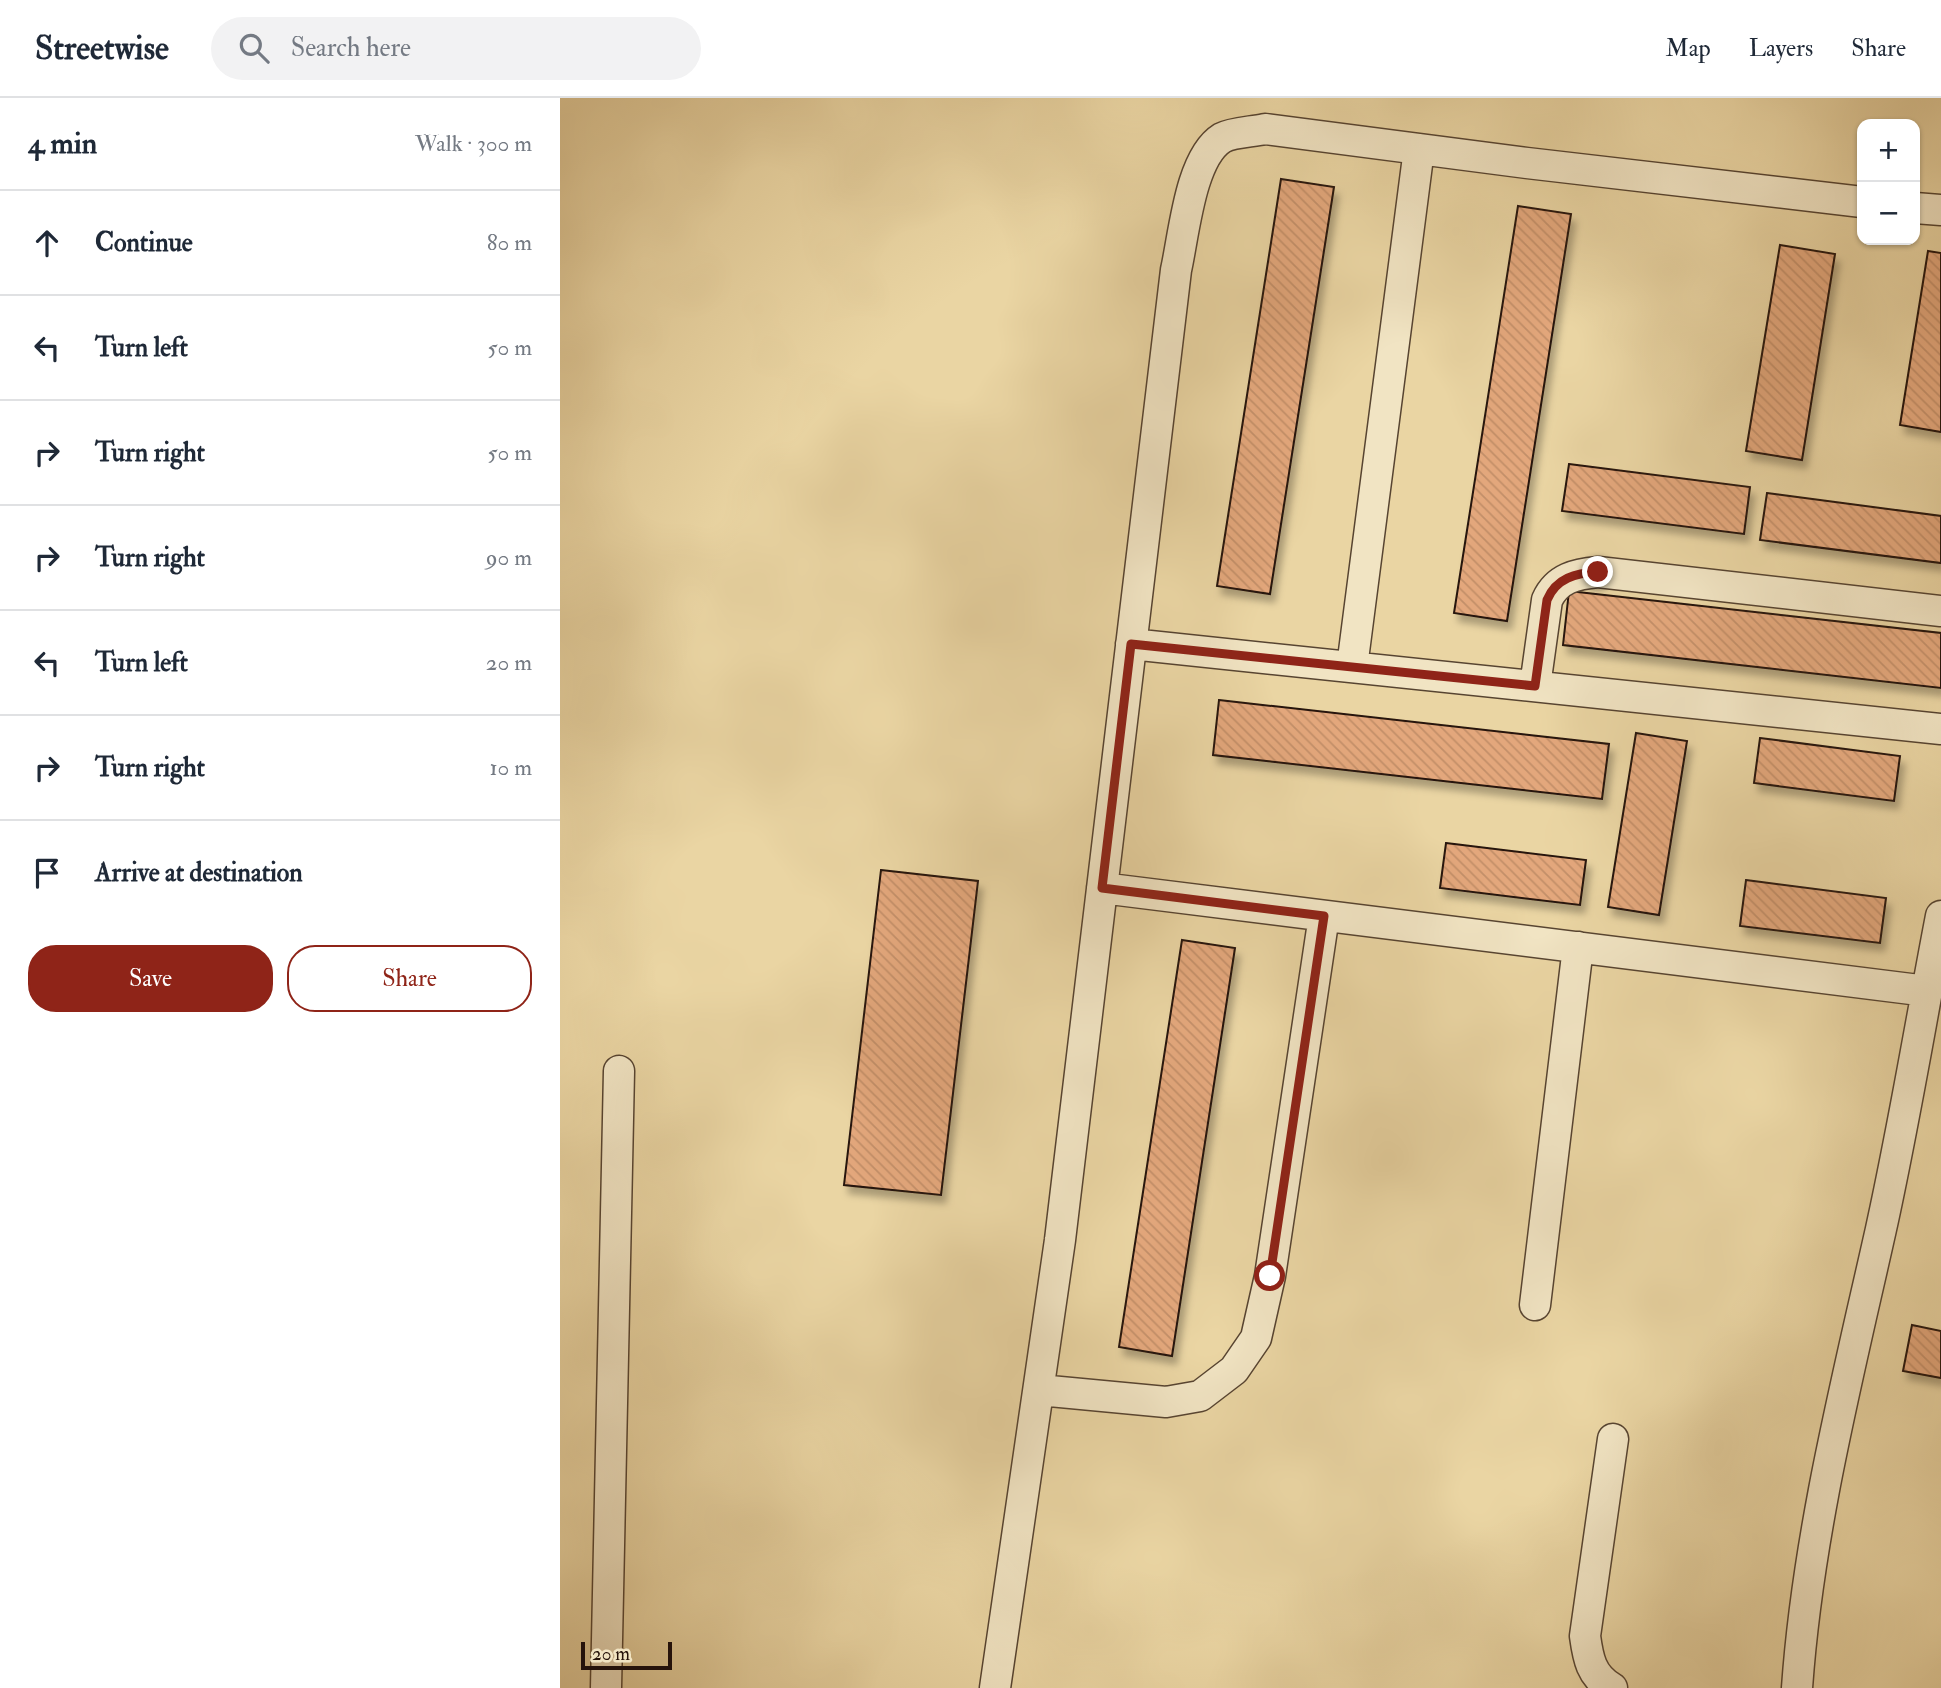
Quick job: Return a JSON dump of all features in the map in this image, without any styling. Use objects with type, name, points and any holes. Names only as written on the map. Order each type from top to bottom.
[{"type":"street","points":[[995,1688],[1060,1240],[1176,270],[1199,167],[1208,151],[1224,137],[1265,129],[1857,201]]},
{"type":"street","points":[[1352,667],[1419,149]]},
{"type":"street","points":[[1920,209],[1941,211]]},
{"type":"street","points":[[1535,686],[1547,600],[1552,589],[1580,573],[1598,572],[1941,611]]},
{"type":"street","points":[[1131,644],[1941,729]]},
{"type":"street","points":[[1102,888],[1927,991]]},
{"type":"street","points":[[1039,1390],[1166,1402],[1200,1396],[1234,1370],[1256,1338],[1270,1276],[1324,916]]},
{"type":"street","points":[[1797,1688],[1824,1486],[1888,1196],[1941,916]]},
{"type":"street","points":[[1535,1305],[1578,947]]},
{"type":"street","points":[[607,1688],[619,1071]]},
{"type":"street","points":[[1612,1688],[1600,1681],[1588,1661],[1585,1636],[1613,1439]]},
{"type":"building","points":[[1281,179],[1334,187],[1270,594],[1217,586]]},
{"type":"building","points":[[1518,206],[1571,214],[1507,621],[1454,613]]},
{"type":"building","points":[[1780,245],[1835,254],[1802,460],[1746,451]]},
{"type":"building","points":[[1928,251],[1941,253],[1941,432],[1900,425]]},
{"type":"building","points":[[1569,464],[1750,487],[1744,534],[1562,511]]},
{"type":"building","points":[[1767,493],[1941,516],[1941,563],[1760,540]]},
{"type":"building","points":[[1569,591],[1941,633],[1941,688],[1563,645]]},
{"type":"building","points":[[1219,700],[1609,744],[1602,799],[1213,755]]},
{"type":"building","points":[[1636,733],[1687,741],[1659,915],[1608,907]]},
{"type":"building","points":[[1760,738],[1900,756],[1894,801],[1754,783]]},
{"type":"building","points":[[1446,843],[1586,860],[1580,905],[1440,888]]},
{"type":"building","points":[[881,870],[978,881],[941,1195],[844,1185]]},
{"type":"building","points":[[1746,880],[1886,898],[1880,943],[1740,926]]},
{"type":"building","points":[[1182,940],[1235,948],[1172,1356],[1119,1347]]},
{"type":"building","points":[[1912,1325],[1941,1331],[1941,1378],[1903,1371]]},
{"type":"route","points":[[1270,1276],[1324,916],[1102,888],[1131,644],[1535,686],[1547,600],[1552,589],[1580,573],[1598,572]]}]
